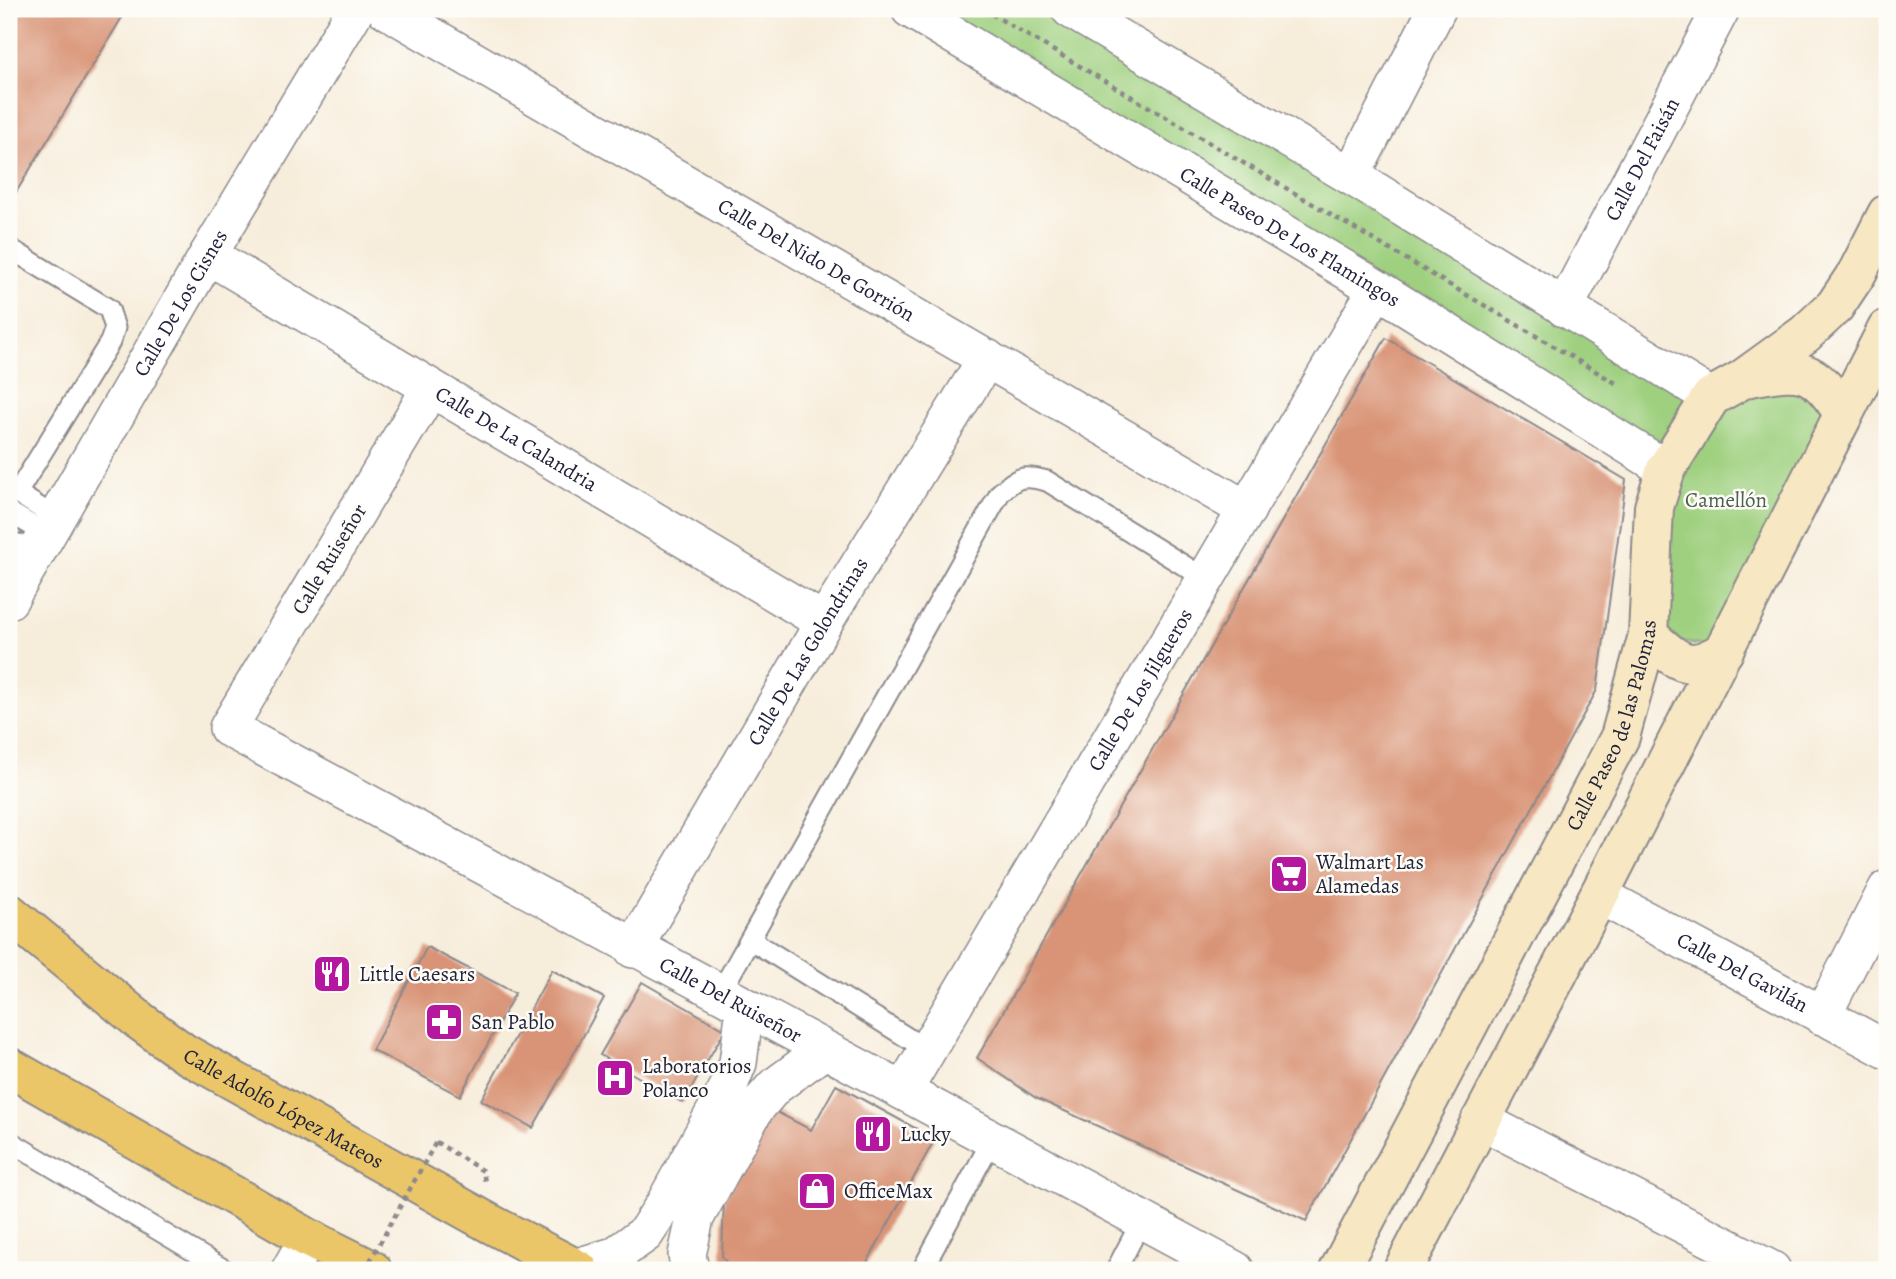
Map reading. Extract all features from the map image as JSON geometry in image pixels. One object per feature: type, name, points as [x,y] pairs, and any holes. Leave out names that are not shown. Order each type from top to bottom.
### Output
[{"type":"main road","name":"Calle Adolfo López Mateos","points":[[9,913],[140,1021],[184,1053],[577,1269]]},
{"type":"main road","points":[[9,1067],[299,1254],[372,1270]]},
{"type":"street","name":"Calle De Los Cisnes","points":[[9,600],[36,538],[356,9]]},
{"type":"street","name":"Calle Del Nido De Gorrión","points":[[386,9],[1247,510]]},
{"type":"street","name":"Calle Paseo De Los Flamingos","points":[[910,9],[1377,289],[1666,469]]},
{"type":"street","points":[[1070,9],[1351,176],[1564,308],[1727,388],[1783,371],[1810,375],[1828,389],[1843,413]]},
{"type":"street","points":[[1351,176],[1437,9]]},
{"type":"street","name":"Calle Del Faisán","points":[[1564,308],[1721,9]]},
{"type":"street","name":"Calle Paseo de las Palomas","points":[[1339,1270],[1620,737],[1648,635],[1654,508],[1666,469],[1727,388],[1805,334],[1835,306],[1857,273],[1887,214]]},
{"type":"street","name":"Calle De La Calandria","points":[[208,255],[824,622]]},
{"type":"street","name":"Calle De Los Jilgueros","points":[[903,1091],[1377,289]]},
{"type":"street","points":[[1403,1270],[1599,895],[1887,330]]},
{"type":"street","name":"Calle De Las Golondrinas","points":[[633,949],[824,622],[987,358]]},
{"type":"street","name":"Calle Ruiseñor","points":[[228,728],[430,389]]},
{"type":"street","points":[[1648,635],[1672,657],[1692,665],[1707,662],[1724,652]]},
{"type":"street","name":"Calle Del Ruiseñor","points":[[228,728],[633,949],[1235,1270]]},
{"type":"street","points":[[1822,1016],[1887,889]]},
{"type":"street","name":"Calle Del Gavilán","points":[[1599,895],[1887,1050]]},
{"type":"street","points":[[577,1269],[614,1256],[645,1234],[664,1205],[738,1063],[732,1000]]},
{"type":"street","points":[[645,1234],[689,1263],[695,1218],[755,1109],[774,1087],[824,1050]]},
{"type":"street","points":[[1480,1121],[1772,1270]]},
{"type":"lane","points":[[9,248],[109,309],[115,328],[110,342],[13,490],[36,538]]},
{"type":"lane","points":[[732,1000],[751,940],[1000,493],[1013,481],[1030,476],[1047,481],[1206,579]]},
{"type":"lane","points":[[9,512],[36,538]]},
{"type":"lane","points":[[751,940],[927,1050]]},
{"type":"lane","points":[[922,1270],[992,1140]]},
{"type":"lane","points":[[9,1141],[225,1270]]},
{"type":"lane","points":[[1116,1270],[1142,1220]]},
{"type":"path","points":[[983,9],[1619,385]]},
{"type":"path","points":[[365,1270],[436,1142],[483,1171]]},
{"type":"green space","name":"Camellón","points":[[910,9],[1068,9],[1711,397],[1783,371],[1843,413],[1724,651],[1648,635],[1666,469]]},
{"type":"building","points":[[9,9],[127,9],[12,199],[9,197]]},
{"type":"building","name":"Walmart Las Alamedas","points":[[1386,338],[1626,480],[1597,690],[1306,1221],[1036,1098],[977,1058]]},
{"type":"building","name":"San Pablo","points":[[427,947],[515,993],[460,1096],[372,1050]]},
{"type":"building","points":[[552,970],[604,998],[533,1128],[481,1100]]},
{"type":"building","points":[[642,982],[725,1030],[683,1103],[600,1055]]},
{"type":"building","name":"OfficeMax","points":[[836,1085],[935,1139],[863,1270],[731,1270],[722,1256],[724,1199],[773,1110],[811,1130]]},
{"type":"place","name":"Walmart Las Alamedas","points":[[1289,874]]},
{"type":"place","name":"Little Caesars","points":[[332,974]]},
{"type":"place","name":"San Pablo","points":[[444,1022]]},
{"type":"place","name":"Laboratorios Polanco","points":[[615,1078]]},
{"type":"place","name":"Lucky","points":[[873,1134]]},
{"type":"place","name":"OfficeMax","points":[[817,1191]]}]
